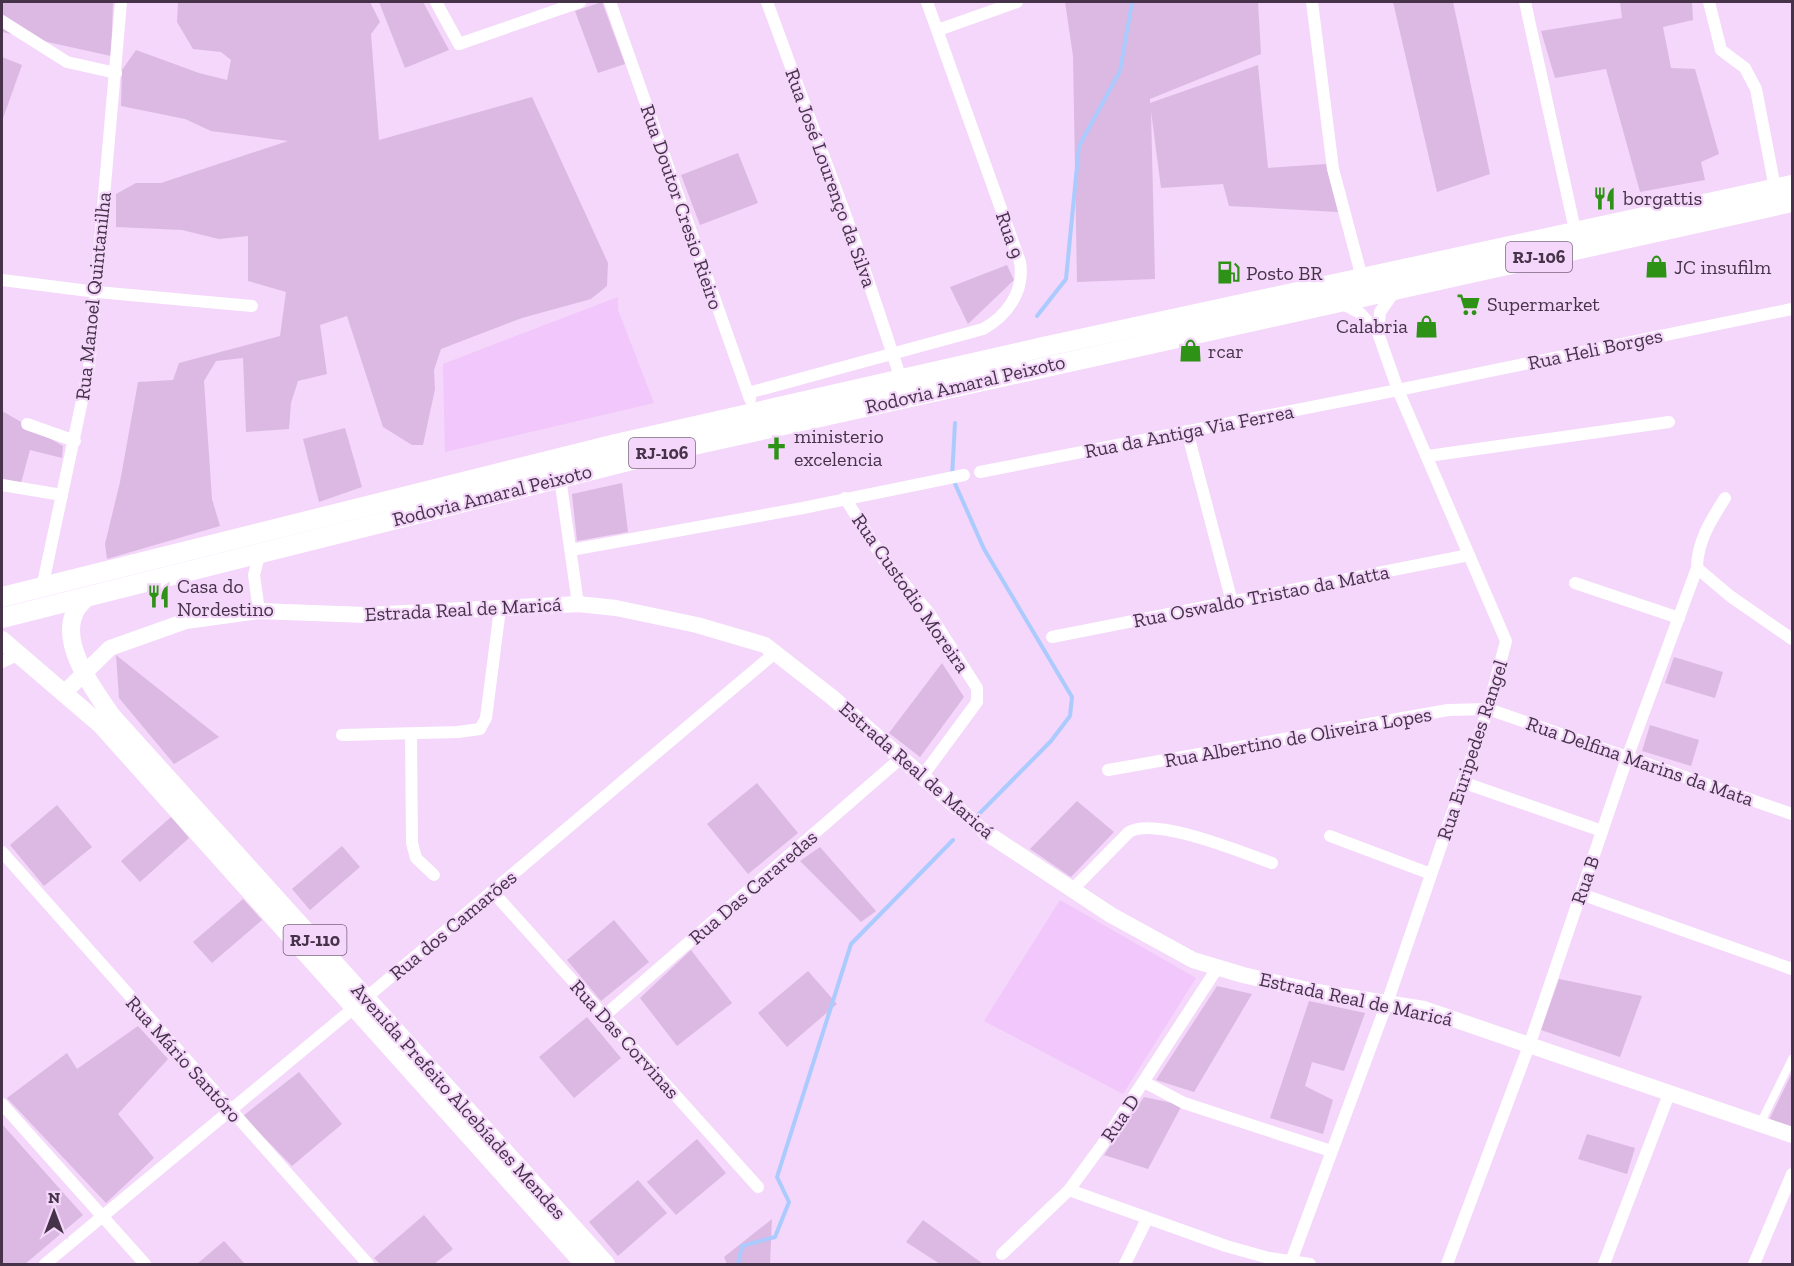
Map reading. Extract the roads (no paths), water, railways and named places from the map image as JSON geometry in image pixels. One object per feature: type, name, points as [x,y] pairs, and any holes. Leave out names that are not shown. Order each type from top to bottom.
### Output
[{"type":"highway","name":"Rodovia Amaral Peixoto","points":[[2,597],[515,468],[753,412],[1784,186]]},
{"type":"highway","name":"Rodovia Amaral Peixoto","points":[[2,618],[680,448],[1792,202]]},
{"type":"main road","name":"Avenida Prefeito Alcebíades Mendes","points":[[86,597],[74,613],[71,631],[83,672],[128,744]]},
{"type":"main road","name":"Estrada Real de Maricá","points":[[65,692],[110,648],[138,636],[186,621],[259,611],[366,615],[579,604],[616,608],[698,625],[750,640],[776,652],[833,698],[921,778],[958,808]]},
{"type":"main road","name":"Avenida Prefeito Alcebíades Mendes","points":[[2,640],[128,744],[360,1003],[584,1264]]},
{"type":"main road","name":"Estrada Real de Maricá","points":[[985,832],[1072,890],[1171,949],[1218,967],[1317,992],[1424,1009],[1530,1043],[1669,1094],[1792,1135]]},
{"type":"main road","name":"Avenida Prefeito Alcebíades Mendes","points":[[360,1003],[606,1264]]},
{"type":"street","name":"Rua Manoel Quintanilha","points":[[42,588],[89,368],[122,2]]},
{"type":"street","points":[[436,2],[459,44],[580,2]]},
{"type":"street","name":"Rua Doutor Cresio Rieiro","points":[[610,2],[753,412]]},
{"type":"street","name":"Rua José Lourenço da Silva","points":[[767,2],[901,379]]},
{"type":"street","name":"Rua 9","points":[[748,393],[894,356],[983,329],[1007,309],[1021,281],[1022,272],[1016,250],[927,2]]},
{"type":"street","points":[[938,30],[1017,2]]},
{"type":"street","points":[[1312,2],[1334,169],[1362,278]]},
{"type":"street","points":[[1525,2],[1575,230]]},
{"type":"street","points":[[1709,2],[1721,50],[1745,68],[1756,88],[1784,186]]},
{"type":"street","points":[[2,21],[67,62],[116,73]]},
{"type":"street","points":[[2,280],[97,292],[252,306]]},
{"type":"street","points":[[1378,333],[1378,320],[1383,306],[1400,288]]},
{"type":"street","name":"Rua Euripedes Rangel","points":[[1291,1262],[1431,874],[1488,709],[1506,641],[1398,390],[1378,333],[1360,313],[1338,302]]},
{"type":"street","name":"Rua Heli Borges","points":[[1398,390],[1792,309]]},
{"type":"street","name":"Rua da Antiga Via Ferrea","points":[[980,472],[1398,390]]},
{"type":"street","points":[[1428,456],[1669,422]]},
{"type":"street","points":[[27,424],[75,441]]},
{"type":"street","points":[[1187,431],[1232,602]]},
{"type":"street","points":[[571,550],[964,475]]},
{"type":"street","points":[[560,478],[579,604]]},
{"type":"street","points":[[2,485],[62,495]]},
{"type":"street","name":"Rua Custodio Moreira","points":[[844,498],[884,560],[929,613],[977,688],[977,702],[921,778]]},
{"type":"street","name":"Rua B","points":[[1447,1264],[1530,1043],[1627,758],[1697,568],[1697,555],[1709,523],[1725,498]]},
{"type":"street","points":[[251,554],[250,565],[254,575],[259,611]]},
{"type":"street","name":"Rua Oswaldo Tristao da Matta","points":[[1052,637],[1469,555]]},
{"type":"street","points":[[1697,568],[1730,596],[1792,639]]},
{"type":"street","points":[[1575,583],[1679,618]]},
{"type":"street","points":[[342,735],[469,732],[483,725],[500,609]]},
{"type":"street","name":"Rua dos Camarões","points":[[45,1264],[360,1003],[776,652]]},
{"type":"street","points":[[2,662],[20,654]]},
{"type":"street","name":"Rua Delfina Marins da Mata","points":[[1488,709],[1792,814]]},
{"type":"street","name":"Rua Albertino de Oliveira Lopes","points":[[1108,770],[1448,710],[1488,709]]},
{"type":"street","points":[[411,734],[412,843],[416,858],[434,875]]},
{"type":"street","name":"Rua Das Cararedas","points":[[604,1016],[901,758]]},
{"type":"street","points":[[1462,782],[1602,831]]},
{"type":"street","name":"Estrada Real de Maricá","points":[[958,808],[985,832]]},
{"type":"street","points":[[1072,890],[1129,832],[1140,827],[1199,837],[1272,862]]},
{"type":"street","points":[[1330,836],[1431,874]]},
{"type":"street","name":"Rua Mário Santóro","points":[[2,852],[368,1264]]},
{"type":"street","name":"Rua Das Corvinas","points":[[492,891],[758,1187]]},
{"type":"street","points":[[1581,894],[1792,969]]},
{"type":"street","name":"Rua D","points":[[1002,1254],[1069,1190],[1144,1082],[1218,967]]},
{"type":"street","points":[[1760,1124],[1792,1059]]},
{"type":"street","points":[[1144,1082],[1184,1103],[1331,1151]]},
{"type":"street","points":[[1604,1264],[1669,1094]]},
{"type":"street","points":[[2,1104],[145,1264]]},
{"type":"street","points":[[1754,1264],[1792,1174]]},
{"type":"street","points":[[1069,1190],[1226,1246],[1269,1258],[1310,1264]]},
{"type":"street","points":[[1125,1264],[1147,1219]]},
{"type":"waterway","points":[[1037,316],[1066,279],[1079,146],[1120,71],[1132,2]]},
{"type":"waterway","points":[[955,423],[952,477],[984,549],[1072,697],[1070,716],[1051,741],[976,817]]},
{"type":"waterway","points":[[738,1264],[742,1246],[775,1237],[789,1202],[777,1177],[851,944],[953,840]]},
{"type":"place","name":"borgattis","points":[[1605,198]]},
{"type":"place","name":"JC insufilm","points":[[1656,267]]},
{"type":"place","name":"Posto BR","points":[[1228,273]]},
{"type":"place","name":"Supermarket","points":[[1469,304]]},
{"type":"place","name":"Calabria","points":[[1426,326]]},
{"type":"place","name":"rcar","points":[[1190,351]]},
{"type":"place","name":"ministerio excelencia","points":[[776,448]]},
{"type":"place","name":"Casa do Nordestino","points":[[159,597]]}]
